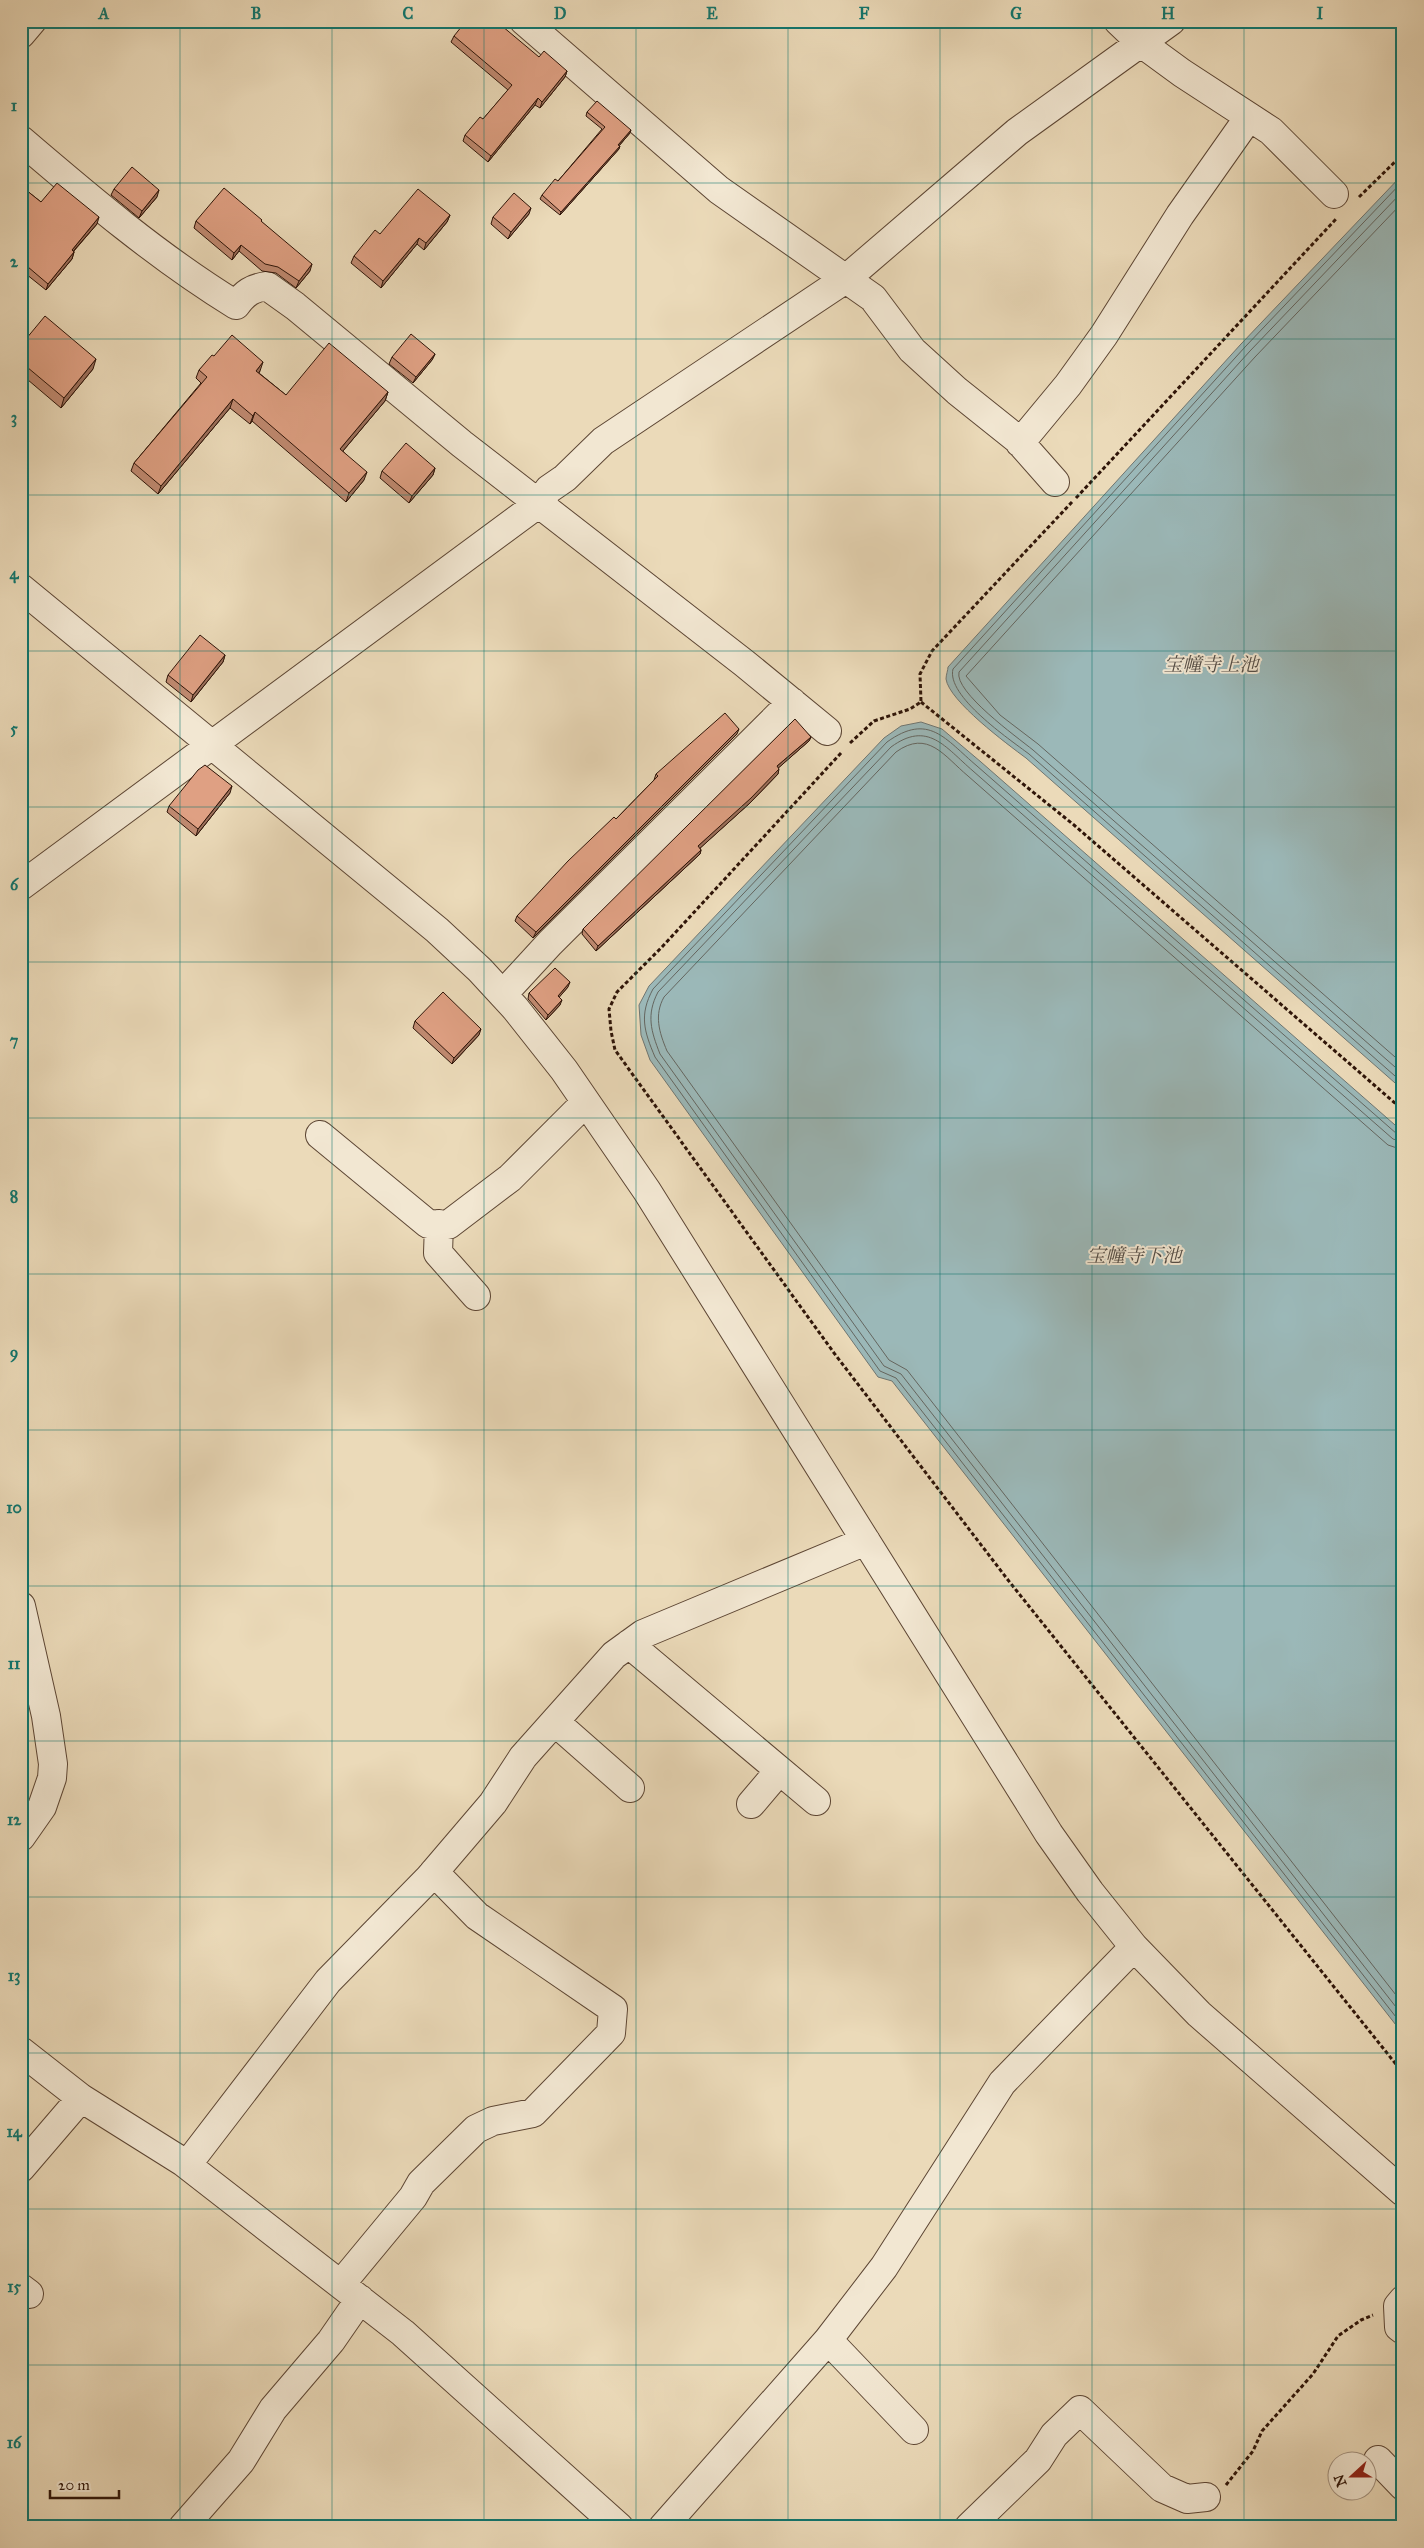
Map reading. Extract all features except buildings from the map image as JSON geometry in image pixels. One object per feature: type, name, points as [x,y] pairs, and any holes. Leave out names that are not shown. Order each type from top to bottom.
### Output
[{"type":"street","points":[[21,34],[32,21]]},
{"type":"street","points":[[524,21],[719,190],[873,298],[912,350],[957,391],[1020,443],[1055,482]]},
{"type":"street","points":[[1118,21],[1141,43],[1271,131],[1343,203]]},
{"type":"street","points":[[21,886],[538,504],[550,489],[565,478],[603,440],[847,278],[1017,132],[1171,21]]},
{"type":"street","points":[[1020,443],[1068,385],[1104,335],[1180,216],[1249,117]]},
{"type":"street","points":[[21,140],[114,220],[182,270],[236,305],[244,294],[256,288],[267,286],[295,306],[382,379],[538,504],[827,731]]},
{"type":"street","points":[[21,588],[437,930],[503,994],[564,1070],[647,1191],[1049,1834],[1090,1892],[1134,1947],[1199,2014],[1403,2192]]},
{"type":"street","points":[[503,994],[550,943],[792,702]]},
{"type":"street","points":[[320,1135],[428,1224],[448,1225],[510,1178],[586,1102]]},
{"type":"street","points":[[439,1224],[438,1253],[476,1296]]},
{"type":"street","points":[[187,2165],[328,1981],[434,1872],[493,1803],[523,1757],[614,1655],[644,1634],[866,1541]]},
{"type":"street","points":[[21,1606],[46,1716],[53,1764],[52,1778],[42,1807],[21,1837]]},
{"type":"street","points":[[629,1644],[816,1801]]},
{"type":"street","points":[[555,1722],[630,1788]]},
{"type":"street","points":[[751,1804],[780,1770]]},
{"type":"street","points":[[184,2527],[241,2462],[273,2409],[331,2341],[350,2291],[421,2183],[476,2129],[493,2121],[533,2113],[611,2033],[613,2010],[477,1916],[434,1872]]},
{"type":"street","points":[[663,2527],[828,2340],[884,2267],[1002,2083],[1134,1947]]},
{"type":"street","points":[[21,2051],[81,2098],[187,2165],[403,2333],[619,2527]]},
{"type":"street","points":[[21,2168],[81,2098]]},
{"type":"street","points":[[828,2340],[914,2430]]},
{"type":"street","points":[[968,2527],[1018,2477],[1038,2460],[1054,2436],[1080,2410],[1162,2488],[1187,2499],[1206,2496]]},
{"type":"path","points":[[1403,154],[1343,203],[932,651],[920,674],[921,702],[1074,825],[1403,1110]]},
{"type":"path","points":[[921,702],[910,709],[874,721],[864,729],[662,947],[617,992],[609,1009],[615,1050],[834,1354],[1002,1572],[1403,2073]]},
{"type":"path","points":[[1206,2496],[1223,2488],[1241,2467],[1254,2450],[1262,2431],[1313,2374],[1338,2336],[1361,2320],[1401,2312]]},
{"type":"water","name":"宝幢寺上池","points":[[1403,174],[1403,1090],[1026,758],[980,721],[957,699],[946,679],[948,667],[1241,344]]},
{"type":"water","name":"宝幢寺下池","points":[[921,722],[942,729],[981,762],[1403,1132],[1403,2034],[892,1381],[878,1377],[650,1060],[641,1035],[639,1005],[649,986],[884,738],[901,726]]}]
